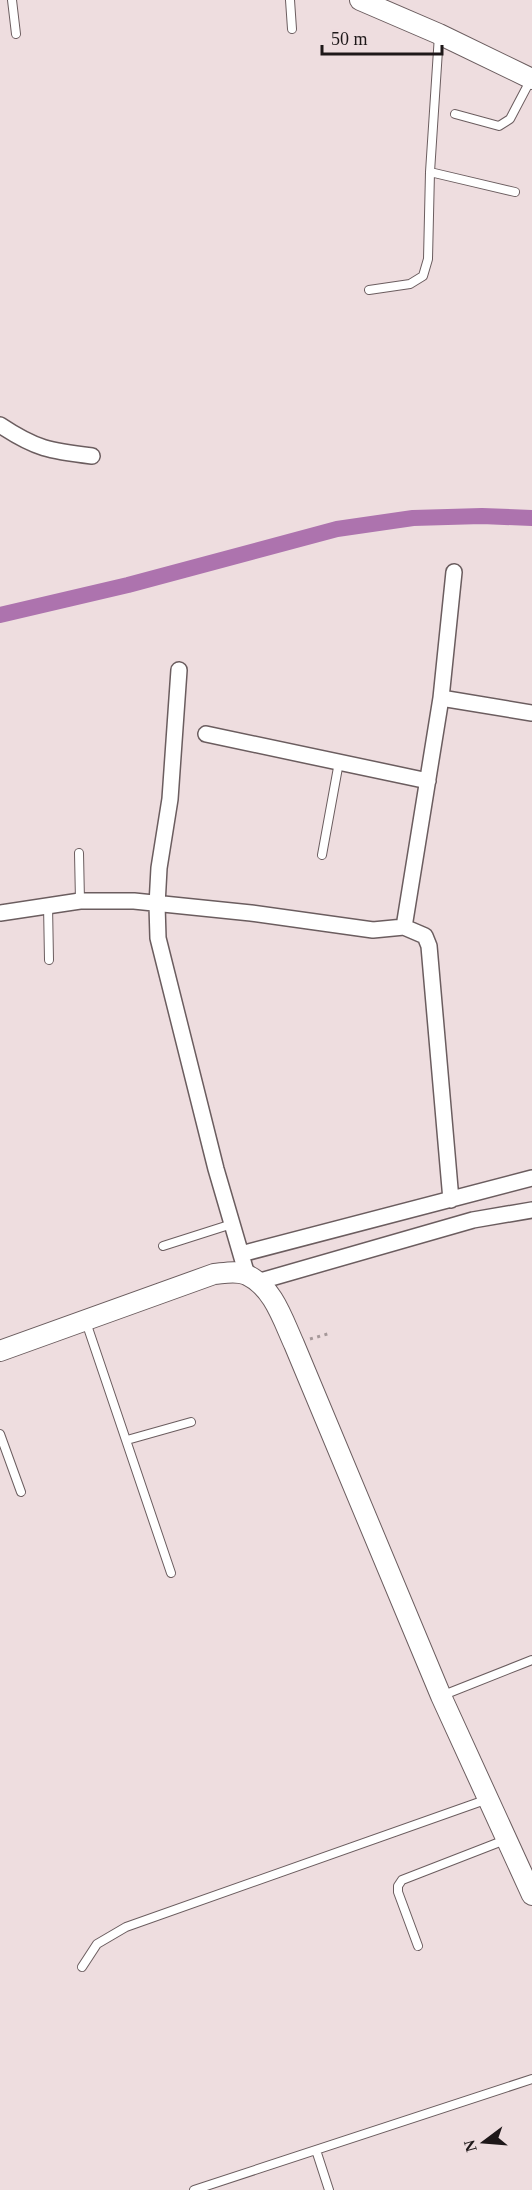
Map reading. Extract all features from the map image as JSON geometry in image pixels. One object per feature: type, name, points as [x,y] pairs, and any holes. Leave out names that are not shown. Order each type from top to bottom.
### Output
[{"type":"street","points":[[360,0],[439,34],[532,79]]},
{"type":"street","points":[[0,425],[23,441],[50,451],[92,456]]},
{"type":"street","points":[[404,927],[441,698],[454,572]]},
{"type":"street","points":[[179,670],[170,799],[159,868],[158,938],[232,1224],[252,1279]]},
{"type":"street","points":[[441,698],[532,713]]},
{"type":"street","points":[[206,734],[428,781]]},
{"type":"street","points":[[0,913],[80,901],[134,901],[251,913],[373,930],[404,927],[425,936],[429,946],[451,1200]]},
{"type":"street","points":[[241,1254],[532,1178]]},
{"type":"street","points":[[252,1279],[473,1220],[508,1212],[532,1210]]},
{"type":"street","points":[[0,1351],[214,1274],[232,1272],[252,1279],[268,1293],[276,1304],[294,1344],[441,1696],[532,1895]]},
{"type":"lane","points":[[12,0],[16,34]]},
{"type":"lane","points":[[290,0],[292,29]]},
{"type":"lane","points":[[369,290],[410,284],[423,276],[428,259],[430,172],[439,34]]},
{"type":"lane","points":[[455,114],[499,126],[505,124],[532,79]]},
{"type":"lane","points":[[430,172],[515,192]]},
{"type":"lane","points":[[322,855],[339,762]]},
{"type":"lane","points":[[80,853],[80,901]]},
{"type":"lane","points":[[48,905],[49,960]]},
{"type":"lane","points":[[163,1246],[232,1224]]},
{"type":"lane","points":[[86,1320],[171,1574]]},
{"type":"lane","points":[[127,1440],[191,1422]]},
{"type":"lane","points":[[0,1434],[21,1492]]},
{"type":"lane","points":[[441,1696],[532,1660]]},
{"type":"lane","points":[[82,1966],[97,1944],[126,1927],[488,1799]]},
{"type":"lane","points":[[418,1946],[398,1892],[398,1886],[402,1880],[507,1840]]},
{"type":"lane","points":[[194,2190],[532,2079]]},
{"type":"lane","points":[[316,2150],[329,2190]]},
{"type":"waterway","points":[[0,615],[128,585],[337,529],[413,518],[482,516],[532,518]]}]
